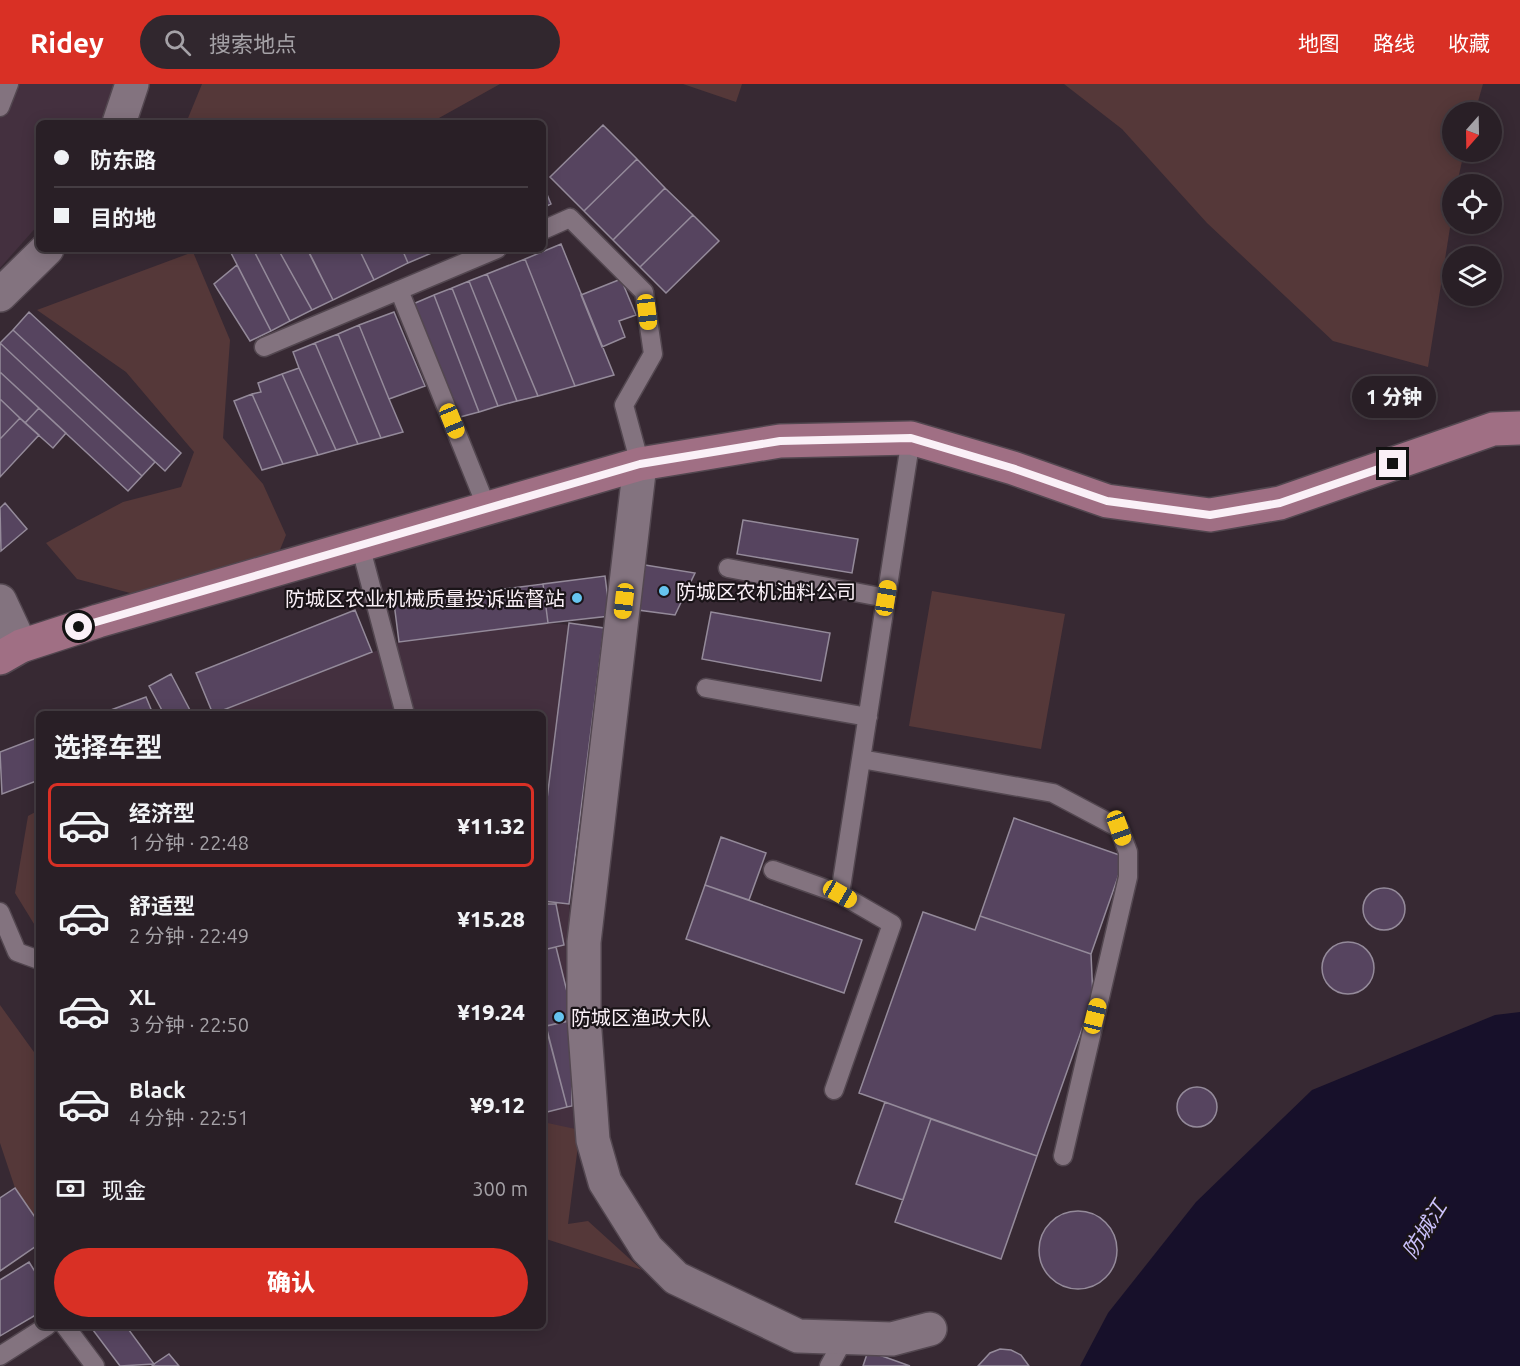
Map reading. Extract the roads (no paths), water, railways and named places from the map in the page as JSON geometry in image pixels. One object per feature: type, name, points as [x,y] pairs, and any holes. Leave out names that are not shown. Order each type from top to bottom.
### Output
[{"type":"main road","points":[[11,652],[98,621],[640,464],[780,441],[911,438],[1012,468],[1107,501],[1210,515],[1280,503],[1493,429],[1520,428]]},
{"type":"street","points":[[120,120],[132,84]]},
{"type":"street","points":[[0,295],[44,252]]},
{"type":"street","points":[[640,464],[584,942],[584,1018],[593,1140],[605,1182],[646,1249],[676,1278],[798,1336],[837,1353],[930,1329]]},
{"type":"street","points":[[0,602],[11,652]]},
{"type":"lane","points":[[0,107],[9,84]]},
{"type":"lane","points":[[546,229],[570,218],[644,291],[652,354],[624,405],[640,464]]},
{"type":"lane","points":[[264,347],[490,252]]},
{"type":"lane","points":[[399,290],[487,508]]},
{"type":"lane","points":[[840,894],[911,438]]},
{"type":"lane","points":[[360,545],[404,711]]},
{"type":"lane","points":[[728,568],[886,598]]},
{"type":"lane","points":[[706,688],[868,717]]},
{"type":"lane","points":[[861,759],[1053,794],[1119,828],[1128,852],[1128,877],[1063,1156]]},
{"type":"lane","points":[[773,870],[840,894],[892,924],[834,1090]]},
{"type":"lane","points":[[0,912],[17,952],[36,959]]},
{"type":"lane","points":[[0,1356],[42,1329]]},
{"type":"lane","points":[[67,1329],[95,1366]]},
{"type":"water","name":"防城江","points":[[1520,1012],[1520,1366],[1080,1366],[1108,1313],[1196,1202],[1312,1090],[1495,1015]]},
{"type":"place","name":"防城区农机油料公司","points":[[664,591]]},
{"type":"place","name":"防城区农业机械质量投诉监督站","points":[[577,598]]},
{"type":"place","name":"防城区渔政大队","points":[[559,1017]]}]
